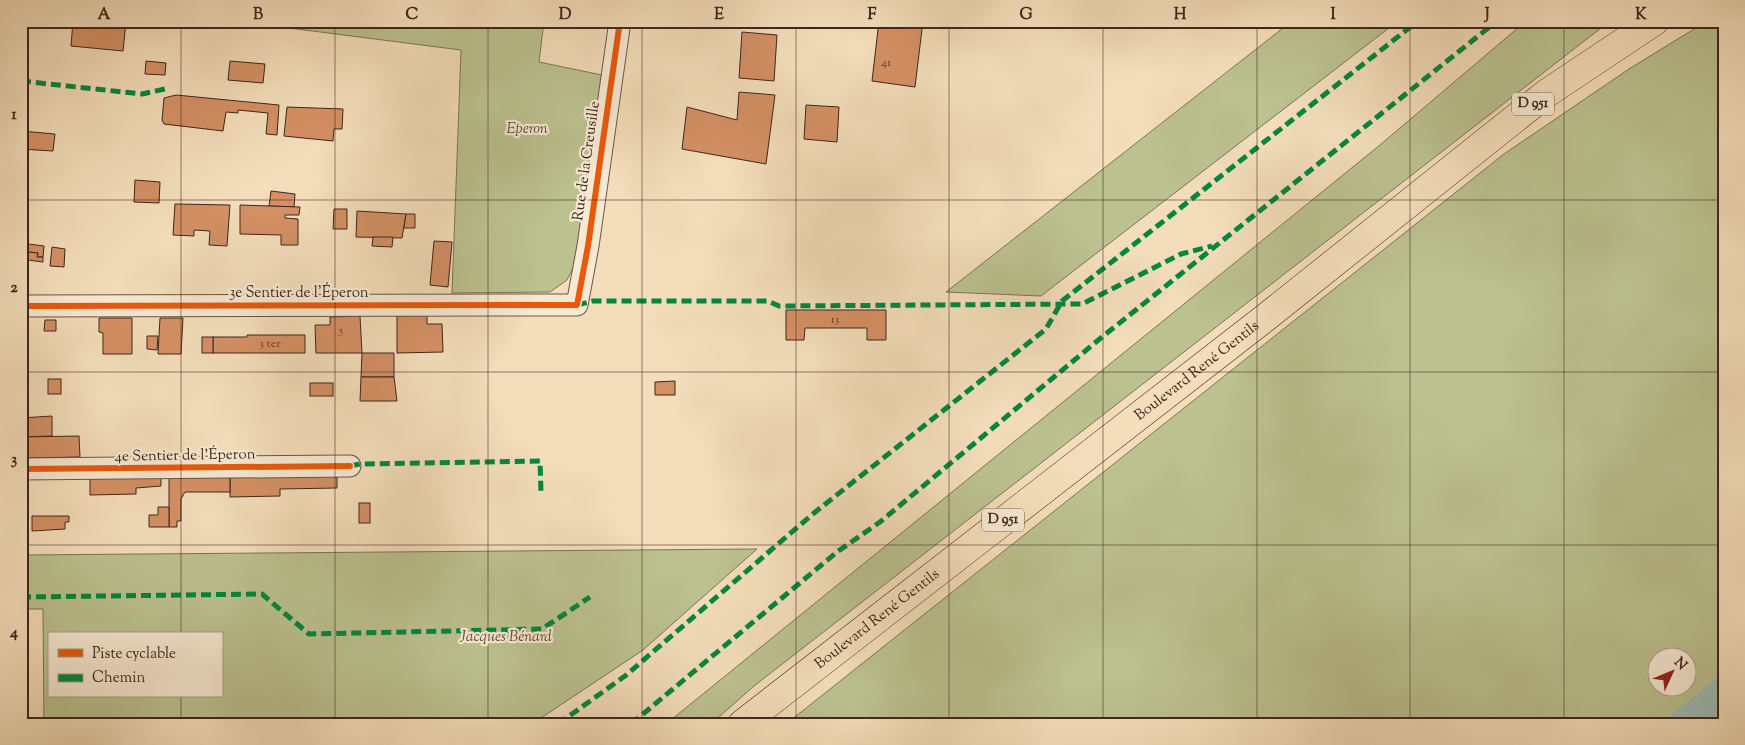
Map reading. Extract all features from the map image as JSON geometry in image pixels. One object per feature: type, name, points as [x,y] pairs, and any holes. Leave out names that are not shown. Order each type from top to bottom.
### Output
[{"type":"main road","name":"Boulevard René Gentils","points":[[742,724],[1265,318],[1547,94],[1655,21]]},
{"type":"street","name":"Rue de la Creusille","points":[[577,305],[588,246],[620,21]]},
{"type":"street","name":"3e Sentier de l'Éperon","points":[[21,306],[577,305]]},
{"type":"street","name":"4e Sentier de l'Éperon","points":[[21,469],[350,466]]},
{"type":"green space","name":"Eperon","points":[[234,21],[544,21],[539,62],[602,75],[577,260],[567,280],[550,292],[452,293],[461,50]]},
{"type":"green space","points":[[1292,21],[1398,21],[1041,296],[946,292]]},
{"type":"green space","points":[[1526,21],[1610,21],[754,686],[711,724],[666,724],[1380,145]]},
{"type":"green space","points":[[1707,21],[1724,21],[1724,724],[786,724],[1504,154],[1629,69]]},
{"type":"green space","name":"Jacques Bénard","points":[[757,549],[643,650],[532,724],[44,724],[43,609],[21,609],[21,555]]},
{"type":"building","points":[[73,21],[126,21],[123,51],[71,46]]},
{"type":"building","points":[[879,21],[923,21],[915,87],[872,81]]},
{"type":"building","points":[[742,32],[777,35],[774,81],[739,78]]},
{"type":"building","points":[[146,61],[166,63],[165,75],[145,74]]},
{"type":"building","points":[[230,61],[265,64],[263,83],[228,80]]},
{"type":"building","points":[[739,92],[775,95],[766,164],[682,149],[687,107],[737,120]]},
{"type":"building","points":[[176,95],[279,105],[277,135],[266,134],[268,113],[238,110],[238,113],[226,112],[223,131],[164,124],[162,120],[164,98]]},
{"type":"building","points":[[806,105],[839,107],[837,142],[804,139]]},
{"type":"building","points":[[287,107],[343,109],[342,129],[334,129],[333,141],[284,136]]},
{"type":"building","points":[[21,131],[55,134],[53,151],[21,149]]},
{"type":"building","points":[[135,180],[160,182],[159,203],[134,202]]},
{"type":"building","points":[[271,191],[295,194],[294,207],[269,206]]},
{"type":"building","points":[[175,204],[230,205],[227,246],[209,245],[210,231],[194,230],[194,236],[173,235]]},
{"type":"building","points":[[240,205],[300,207],[299,215],[285,215],[285,218],[298,219],[298,245],[281,245],[281,235],[240,234]]},
{"type":"building","points":[[334,209],[347,209],[347,229],[333,229]]},
{"type":"building","points":[[357,211],[406,214],[402,238],[356,237]]},
{"type":"building","points":[[406,214],[415,214],[415,228],[404,228]]},
{"type":"building","points":[[373,237],[393,237],[392,247],[372,246]]},
{"type":"building","points":[[434,241],[452,242],[448,287],[430,285]]},
{"type":"building","points":[[21,243],[44,246],[43,257],[37,257],[38,253],[28,252],[26,283],[21,283]]},
{"type":"building","points":[[52,247],[65,249],[64,267],[50,266]]},
{"type":"building","points":[[28,252],[38,253],[37,257],[43,257],[43,262],[28,260]]},
{"type":"building","points":[[786,310],[886,310],[886,340],[867,340],[867,328],[805,328],[804,340],[786,340]]},
{"type":"building","points":[[427,315],[427,324],[442,324],[443,352],[397,353],[397,316]]},
{"type":"building","points":[[360,316],[362,353],[316,353],[315,325],[330,325],[330,317]]},
{"type":"building","points":[[99,318],[132,318],[132,354],[103,354],[103,333],[99,332]]},
{"type":"building","points":[[160,318],[183,318],[181,354],[158,354]]},
{"type":"building","points":[[45,320],[56,320],[56,331],[44,331]]},
{"type":"building","points":[[247,335],[305,335],[305,353],[213,353],[213,337],[247,337]]},
{"type":"building","points":[[147,336],[158,336],[157,350],[147,349]]},
{"type":"building","points":[[202,337],[213,337],[213,353],[202,353]]},
{"type":"building","points":[[362,353],[394,353],[394,377],[361,377]]},
{"type":"building","points":[[361,377],[394,377],[397,401],[360,401]]},
{"type":"building","points":[[48,379],[61,379],[61,394],[48,394]]},
{"type":"building","points":[[675,381],[675,395],[655,395],[655,382]]},
{"type":"building","points":[[310,383],[333,383],[333,396],[310,396]]},
{"type":"building","points":[[52,416],[52,436],[21,437],[21,418]]},
{"type":"building","points":[[79,436],[80,457],[21,458],[21,437]]},
{"type":"building","points":[[337,473],[337,488],[280,489],[280,496],[230,497],[230,475]]},
{"type":"building","points":[[161,475],[161,486],[136,488],[136,494],[90,495],[90,476]]},
{"type":"building","points":[[169,475],[230,475],[230,492],[185,492],[181,499],[181,521],[177,521],[177,527],[169,527]]},
{"type":"building","points":[[359,503],[370,503],[370,523],[359,523]]},
{"type":"building","points":[[158,507],[169,507],[169,527],[149,527],[149,515],[158,515]]},
{"type":"building","points":[[32,516],[69,516],[69,522],[65,522],[65,529],[32,531]]},
{"type":"waterway","points":[[1682,724],[1724,690]]},
{"type":"marked path","points":[[558,724],[625,676],[814,513],[1046,329],[1062,301],[1418,21]]},
{"type":"marked path","points":[[631,724],[837,552],[880,522],[1102,337],[1497,21]]},
{"type":"marked path","points":[[21,81],[142,94],[169,88]]},
{"type":"marked path","points":[[577,305],[593,301],[768,301],[779,306],[1082,304],[1181,254],[1212,246]]},
{"type":"marked path","points":[[350,466],[360,464],[540,461],[541,492]]},
{"type":"marked path","points":[[21,597],[262,594],[309,634],[542,629],[590,597]]},
{"type":"cycle path","points":[[21,306],[577,305],[588,246],[620,21]]},
{"type":"cycle path","points":[[21,469],[350,466]]}]
